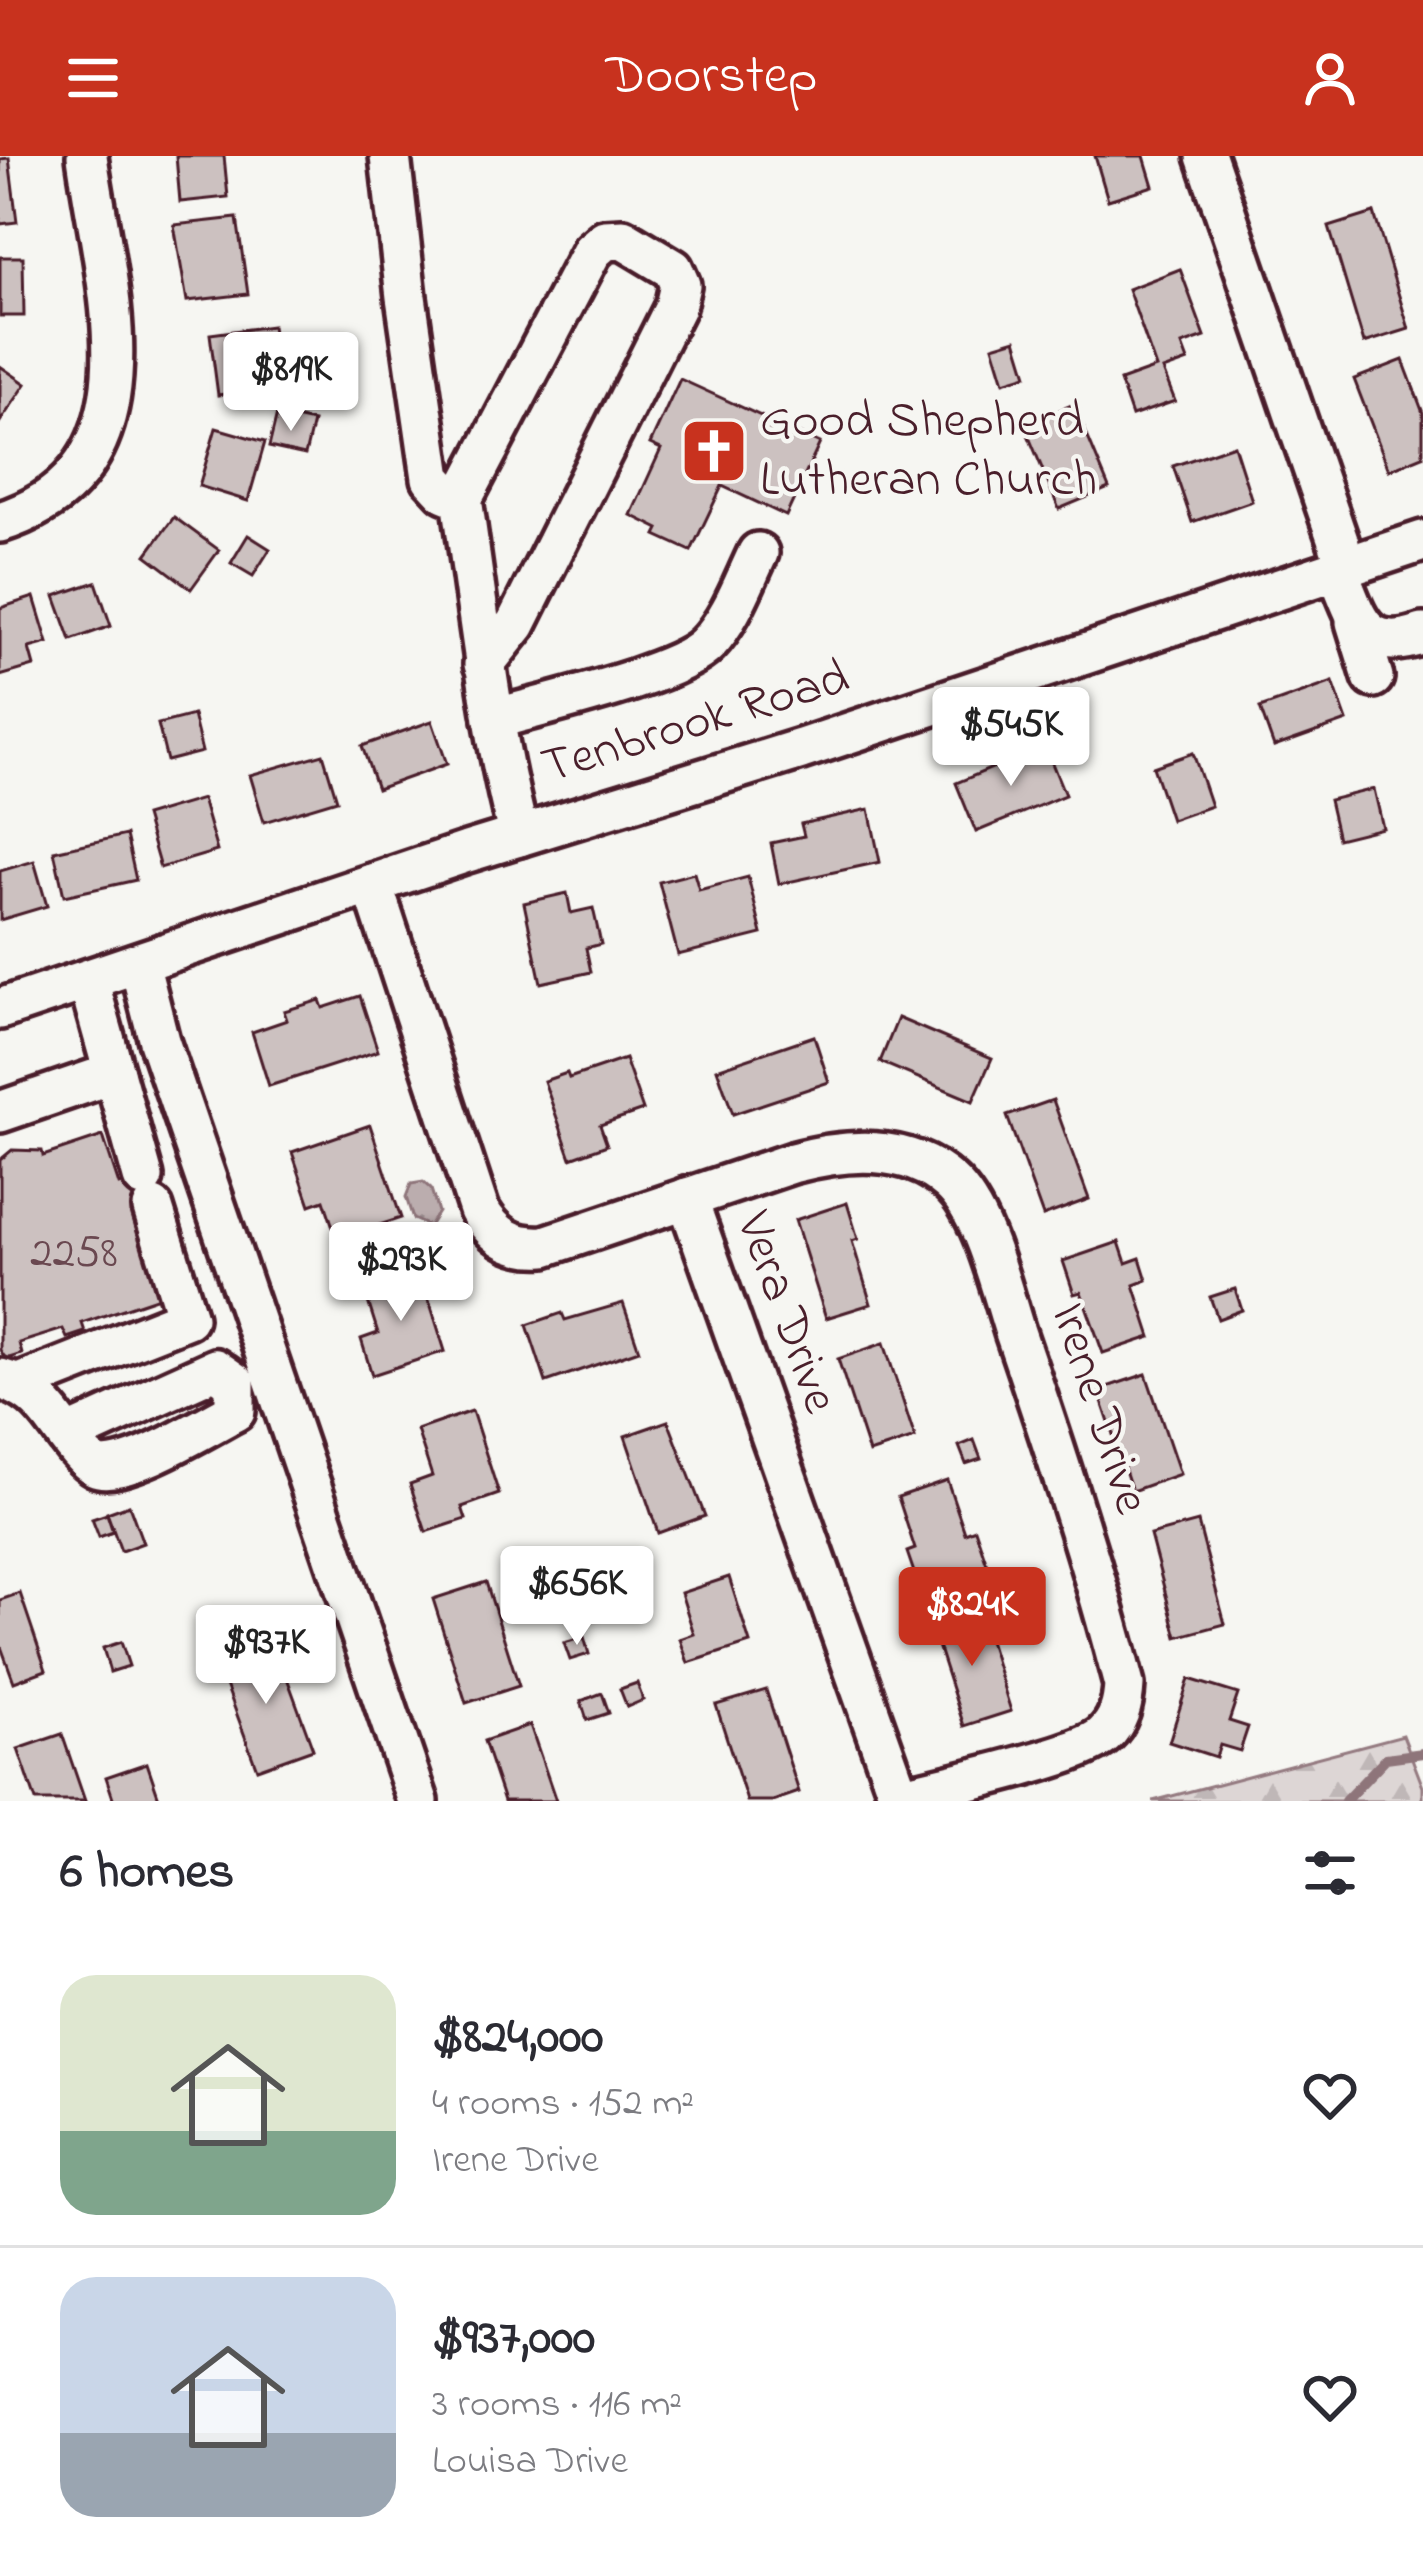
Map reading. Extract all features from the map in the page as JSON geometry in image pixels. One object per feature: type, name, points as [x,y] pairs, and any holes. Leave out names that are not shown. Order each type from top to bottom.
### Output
[{"type":"street","points":[[0,522],[35,508],[73,478],[89,458],[109,411],[114,356],[86,156]]},
{"type":"street","points":[[390,156],[432,478],[461,499]]},
{"type":"street","points":[[1205,156],[1342,568],[1373,677]]},
{"type":"street","points":[[484,664],[516,624],[675,307],[680,285],[673,269],[623,239],[605,241],[592,251],[461,499],[484,664],[519,836]]},
{"type":"street","name":"Tenbrook Road","points":[[0,1009],[1423,541]]},
{"type":"street","points":[[494,718],[677,665],[704,647],[724,622],[758,554]]},
{"type":"street","points":[[1356,622],[1378,638],[1400,641],[1423,634]]},
{"type":"street","name":"Vera Drive","points":[[372,884],[478,1210],[490,1229],[508,1242],[544,1246],[687,1198],[900,1799]]},
{"type":"street","points":[[139,963],[253,1376],[418,1801]]},
{"type":"street","points":[[10,1382],[187,1318],[88,980]]},
{"type":"street","points":[[0,1112],[114,1073]]},
{"type":"street","name":"Irene Drive","points":[[687,1198],[816,1157],[871,1152],[896,1155],[952,1183],[974,1215],[991,1258],[1090,1556],[1124,1685],[1123,1702],[1117,1719],[1092,1744],[900,1799]]},
{"type":"street","points":[[10,1382],[44,1405],[67,1436],[215,1369],[253,1376]]},
{"type":"green space","points":[[1403,1735],[1423,1787],[1423,1801],[1153,1801]]},
{"type":"water","points":[[423,1182],[431,1189],[438,1212],[429,1226],[413,1219],[406,1197],[411,1184]]},
{"type":"building","points":[[176,156],[224,156],[228,197],[180,202]]},
{"type":"building","points":[[1095,156],[1144,156],[1153,186],[1108,200]]},
{"type":"building","points":[[9,158],[17,222],[0,224],[0,159]]},
{"type":"building","points":[[1374,213],[1409,329],[1364,343],[1329,227]]},
{"type":"building","points":[[237,218],[248,294],[187,301],[174,225]]},
{"type":"building","points":[[0,257],[23,257],[24,316],[0,316]]},
{"type":"building","points":[[1180,269],[1205,337],[1182,345],[1188,361],[1163,370],[1175,401],[1132,416],[1120,381],[1156,368],[1128,289]]},
{"type":"building","points":[[272,326],[278,364],[261,367],[264,388],[218,395],[210,334]]},
{"type":"building","points":[[1016,339],[1027,375],[1004,382],[993,346]]},
{"type":"building","points":[[1403,360],[1423,413],[1423,456],[1389,470],[1354,379]]},
{"type":"building","points":[[0,366],[26,384],[0,422]]},
{"type":"building","points":[[680,379],[820,443],[786,516],[722,486],[691,551],[656,535],[659,529],[631,515],[661,449],[650,444]]},
{"type":"building","points":[[1074,404],[1109,488],[1059,509],[1024,425]]},
{"type":"building","points":[[277,414],[313,422],[305,455],[269,447]]},
{"type":"building","points":[[216,428],[265,442],[248,501],[199,486]]},
{"type":"building","points":[[1234,445],[1252,501],[1192,522],[1173,466]]},
{"type":"building","points":[[174,517],[219,550],[191,589],[146,555]]},
{"type":"building","points":[[248,535],[270,549],[253,576],[231,563]]},
{"type":"building","points":[[96,582],[111,626],[71,640],[55,596]]},
{"type":"building","points":[[34,597],[48,643],[29,648],[34,666],[0,676],[0,608]]},
{"type":"building","points":[[1333,682],[1347,721],[1274,747],[1260,708]]},
{"type":"building","points":[[193,715],[202,752],[167,761],[158,724]]},
{"type":"building","points":[[432,721],[447,764],[377,789],[362,746]]},
{"type":"building","points":[[1045,746],[1065,795],[976,832],[956,783]]},
{"type":"building","points":[[1193,753],[1211,806],[1171,820],[1153,767]]},
{"type":"building","points":[[323,754],[337,800],[264,822],[250,775]]},
{"type":"building","points":[[1374,789],[1383,828],[1338,839],[1329,800]]},
{"type":"building","points":[[202,799],[217,851],[160,868],[145,816]]},
{"type":"building","points":[[869,809],[880,862],[779,884],[771,843],[804,836],[801,824]]},
{"type":"building","points":[[126,835],[136,880],[64,896],[54,851]]},
{"type":"building","points":[[34,861],[47,906],[0,920],[0,871]]},
{"type":"building","points":[[694,873],[699,890],[748,877],[762,934],[678,955],[659,882]]},
{"type":"building","points":[[567,893],[571,913],[593,908],[601,944],[586,948],[591,972],[541,983],[524,903]]},
{"type":"building","points":[[360,996],[378,1051],[269,1086],[252,1032],[287,1020],[284,1011],[320,1000],[323,1008]]},
{"type":"building","points":[[898,1018],[992,1058],[973,1101],[880,1062]]},
{"type":"building","points":[[814,1036],[829,1082],[733,1114],[717,1069]]},
{"type":"building","points":[[625,1059],[643,1110],[600,1125],[607,1145],[571,1158],[544,1081],[567,1073],[569,1078]]},
{"type":"building","points":[[1053,1100],[1089,1199],[1043,1216],[1007,1116]]},
{"type":"building","points":[[370,1125],[401,1218],[337,1239],[324,1200],[310,1205],[292,1152]]},
{"type":"building","points":[[103,1136],[119,1185],[158,1173],[169,1203],[162,1296],[82,1323],[85,1332],[67,1338],[63,1329],[19,1343],[22,1354],[6,1359],[0,1350],[0,1160],[12,1150],[42,1151],[43,1156]]},
{"type":"building","points":[[847,1203],[858,1239],[852,1241],[871,1304],[826,1318],[795,1220]]},
{"type":"building","points":[[1119,1242],[1126,1263],[1140,1258],[1147,1280],[1134,1285],[1151,1337],[1103,1353],[1081,1292],[1074,1294],[1063,1261]]},
{"type":"building","points":[[420,1271],[445,1351],[372,1375],[361,1339],[378,1333],[364,1289]]},
{"type":"building","points":[[1235,1289],[1242,1310],[1218,1319],[1210,1297]]},
{"type":"building","points":[[623,1303],[639,1350],[546,1382],[527,1325],[562,1313],[565,1320]]},
{"type":"building","points":[[884,1343],[915,1438],[869,1453],[838,1359]]},
{"type":"building","points":[[1146,1374],[1180,1474],[1132,1491],[1098,1390]]},
{"type":"building","points":[[472,1411],[499,1494],[462,1507],[466,1519],[426,1532],[410,1484],[432,1476],[417,1430]]},
{"type":"building","points":[[668,1421],[705,1516],[658,1533],[625,1436]]},
{"type":"building","points":[[974,1440],[981,1459],[966,1464],[959,1446]]},
{"type":"building","points":[[947,1480],[965,1533],[975,1529],[989,1570],[921,1593],[907,1552],[915,1549],[898,1497]]},
{"type":"building","points":[[129,1505],[143,1543],[121,1551],[107,1513]]},
{"type":"building","points":[[107,1514],[113,1532],[99,1537],[92,1519]]},
{"type":"building","points":[[1198,1522],[1225,1624],[1177,1637],[1150,1535]]},
{"type":"building","points":[[729,1577],[750,1643],[688,1663],[680,1639],[694,1634],[681,1593]]},
{"type":"building","points":[[486,1582],[519,1686],[466,1703],[433,1599]]},
{"type":"building","points":[[20,1593],[46,1670],[14,1682],[0,1644],[0,1600]]},
{"type":"building","points":[[980,1612],[1011,1711],[964,1726],[932,1627]]},
{"type":"building","points":[[584,1637],[589,1654],[570,1660],[564,1643]]},
{"type":"building","points":[[121,1642],[129,1666],[110,1672],[103,1648]]},
{"type":"building","points":[[275,1645],[313,1749],[257,1769],[219,1666]]},
{"type":"building","points":[[1189,1679],[1238,1694],[1229,1721],[1248,1727],[1240,1751],[1220,1745],[1216,1757],[1169,1742]]},
{"type":"building","points":[[637,1683],[643,1700],[627,1707],[620,1689]]},
{"type":"building","points":[[766,1690],[799,1792],[773,1801],[747,1801],[716,1705]]},
{"type":"building","points":[[602,1693],[609,1713],[587,1720],[581,1701]]},
{"type":"building","points":[[530,1725],[556,1801],[504,1801],[484,1741]]},
{"type":"building","points":[[62,1734],[85,1801],[36,1801],[18,1749]]},
{"type":"building","points":[[147,1763],[160,1801],[114,1801],[106,1777]]},
{"type":"waterway","points":[[1345,1801],[1386,1758],[1423,1753]]},
{"type":"place","name":"Good Shepherd Lutheran Church","points":[[714,451]]}]
